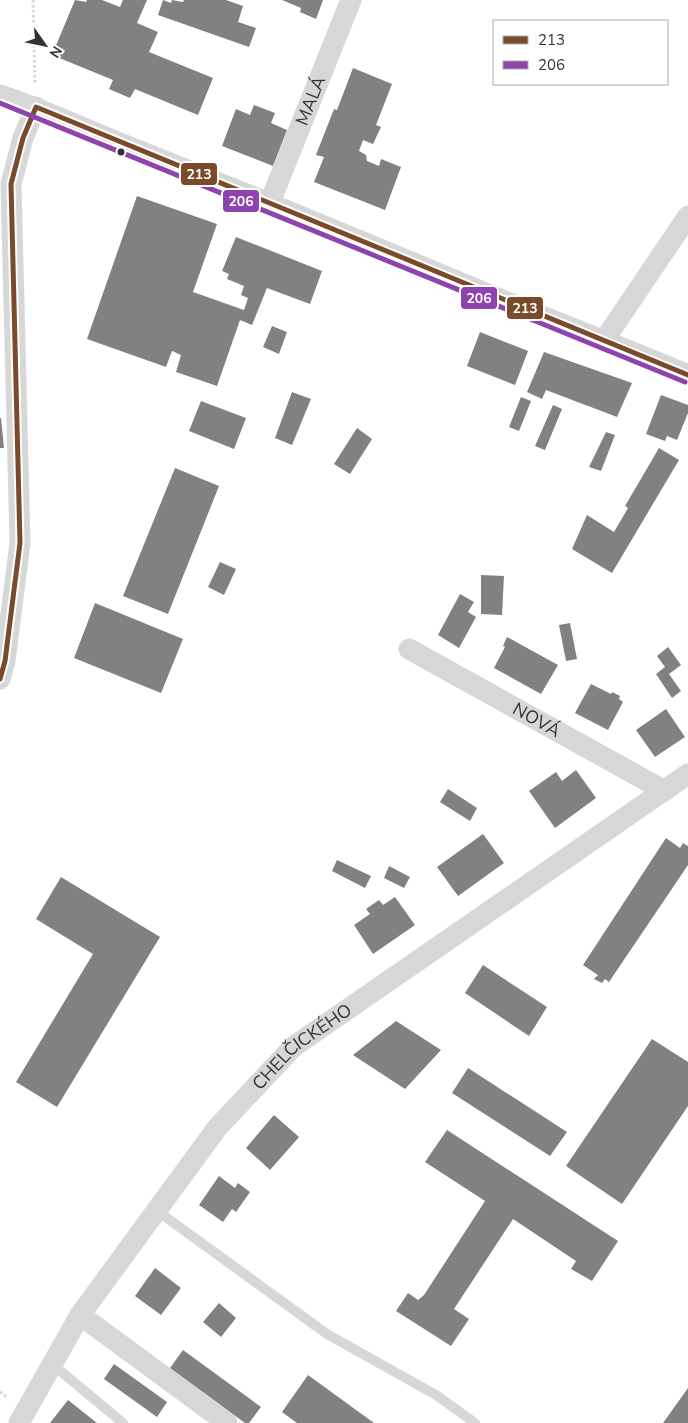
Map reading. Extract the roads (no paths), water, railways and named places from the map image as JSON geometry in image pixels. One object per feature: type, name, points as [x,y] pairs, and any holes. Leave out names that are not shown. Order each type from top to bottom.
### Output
[{"type":"street","name":"MALÁ","points":[[270,202],[351,0]]},
{"type":"street","points":[[0,95],[36,107],[270,202],[473,288],[604,339],[688,375]]},
{"type":"street","points":[[0,679],[5,661],[6,590],[20,543],[11,184],[23,138],[36,107]]},
{"type":"street","points":[[604,339],[688,216]]},
{"type":"street","name":"NOVÁ","points":[[409,649],[665,791]]},
{"type":"street","name":"CHELČICKÉHO","points":[[18,1423],[80,1315],[156,1210],[218,1128],[293,1047],[688,774]]},
{"type":"street","points":[[80,1315],[227,1423]]},
{"type":"lane","points":[[156,1210],[327,1334],[436,1395],[475,1423]]},
{"type":"lane","points":[[52,1364],[123,1423]]}]
